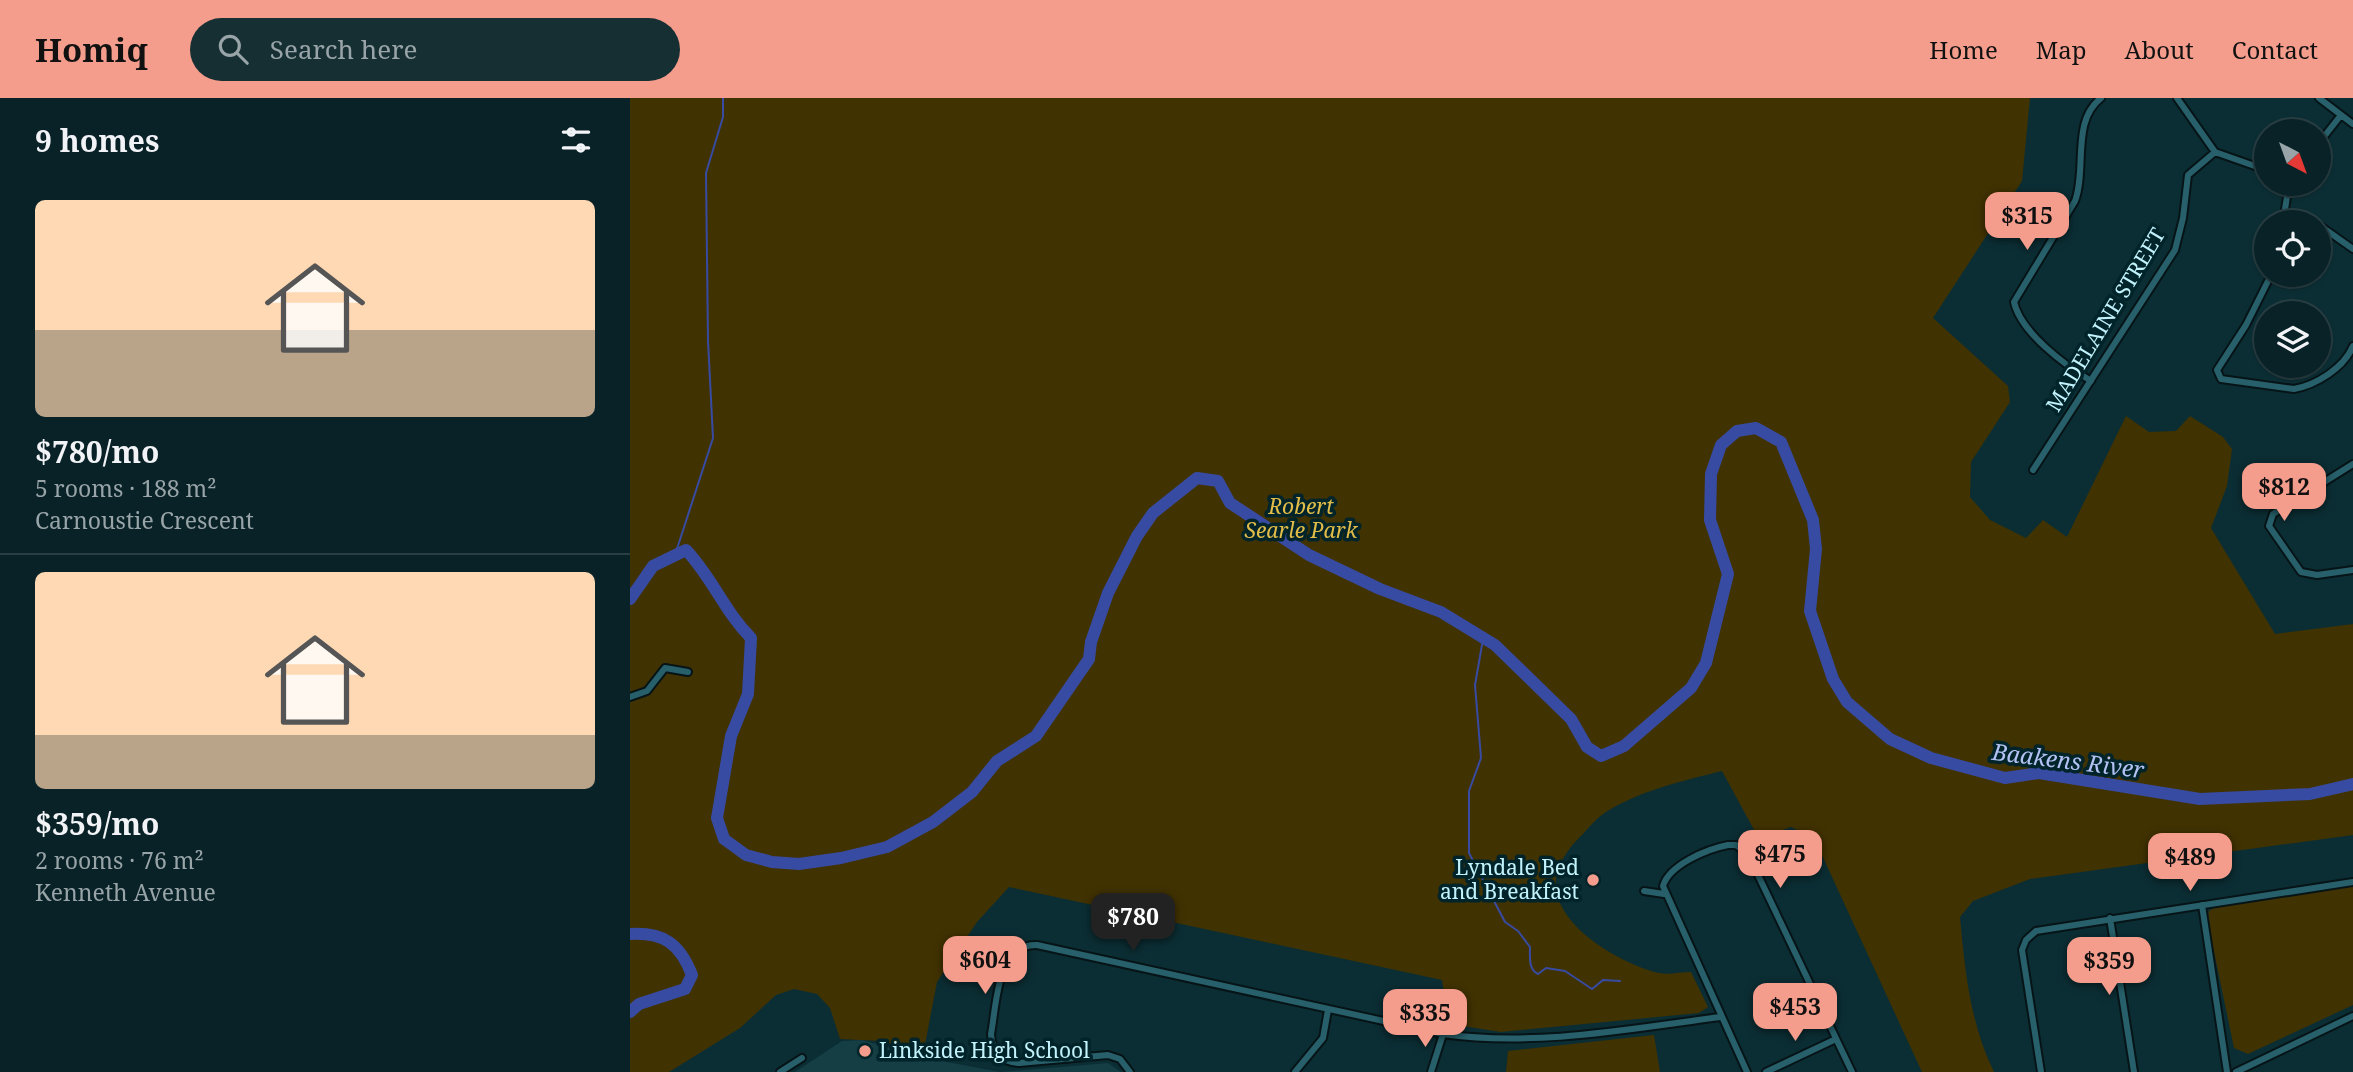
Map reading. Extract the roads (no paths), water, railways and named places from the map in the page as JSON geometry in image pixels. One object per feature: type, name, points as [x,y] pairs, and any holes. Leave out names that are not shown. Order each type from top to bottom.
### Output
[{"type":"street","points":[[2091,381],[2055,357],[2026,323],[2014,302],[2075,201],[2086,115],[2101,98]]},
{"type":"street","points":[[2177,98],[2215,152],[2254,166]]},
{"type":"street","points":[[2319,98],[2353,124]]},
{"type":"street","points":[[2331,128],[2341,115]]},
{"type":"street","name":"MADELAINE STREET","points":[[2033,470],[2175,250],[2188,175],[2215,152]]},
{"type":"street","points":[[2331,233],[2353,249]]},
{"type":"street","points":[[2265,287],[2246,325],[2219,368],[2218,376],[2227,382],[2302,387],[2343,362],[2353,346]]},
{"type":"street","points":[[2353,464],[2273,514],[2269,526],[2301,572],[2317,575],[2353,570]]},
{"type":"street","points":[[630,697],[647,691],[659,672],[665,668],[688,672]]},
{"type":"street","points":[[1747,1072],[1664,894],[1665,880],[1675,868],[1721,846],[1736,845],[1743,849],[1852,1072]]},
{"type":"street","points":[[2040,1072],[2022,950],[2026,940],[2036,931],[2353,882]]},
{"type":"street","points":[[1644,891],[1664,894]]},
{"type":"street","points":[[2202,905],[2227,1072]]},
{"type":"street","points":[[2110,918],[2134,1072]]},
{"type":"street","points":[[1130,1072],[1123,1062],[1112,1056],[1019,1063],[1006,1061],[999,1056],[992,1045],[990,1034],[1004,967],[1012,952],[1021,946],[1037,945],[1443,1034],[1516,1040],[1720,1017]]},
{"type":"street","points":[[1295,1072],[1323,1038],[1328,1010]]},
{"type":"street","points":[[2236,1072],[2353,1016]]},
{"type":"street","points":[[1431,1072],[1443,1034]]},
{"type":"street","points":[[1766,1072],[1836,1039]]},
{"type":"street","points":[[780,1072],[802,1058]]},
{"type":"waterway","points":[[675,555],[713,438],[708,341],[706,173],[723,117],[723,98]]},
{"type":"waterway","name":"Baakens River","points":[[630,599],[653,566],[686,550],[751,638],[748,694],[731,736],[717,818],[724,839],[746,855],[772,862],[799,864],[887,847],[933,822],[972,792],[997,761],[1036,736],[1089,659],[1091,642],[1108,593],[1137,536],[1153,513],[1197,478],[1218,481],[1230,503],[1309,555],[1380,589],[1441,612],[1495,645],[1571,719],[1587,747],[1601,756],[1624,746],[1691,688],[1706,663],[1728,574],[1710,520],[1711,474],[1721,445],[1737,431],[1756,428],[1781,442],[1813,520],[1816,549],[1810,611],[1833,679],[1847,702],[1890,739],[1931,758],[2005,778],[2039,773],[2200,799],[2310,794],[2353,784]]},
{"type":"waterway","points":[[1483,639],[1475,685],[1481,758],[1469,791],[1469,853],[1505,922],[1518,931],[1530,947],[1530,962],[1535,972],[1538,974],[1546,968],[1565,971],[1592,989],[1603,980],[1620,981]]},
{"type":"waterway","name":"Baakens River","points":[[630,934],[652,935],[669,942],[682,955],[692,975],[685,989],[639,1004],[630,1012]]},
{"type":"place","name":"Lyndale Bed and Breakfast","points":[[1593,880]]},
{"type":"place","name":"Linkside High School","points":[[865,1051]]},
{"type":"park label","name":"Robert Searle Park","points":[[1301,519]]}]
